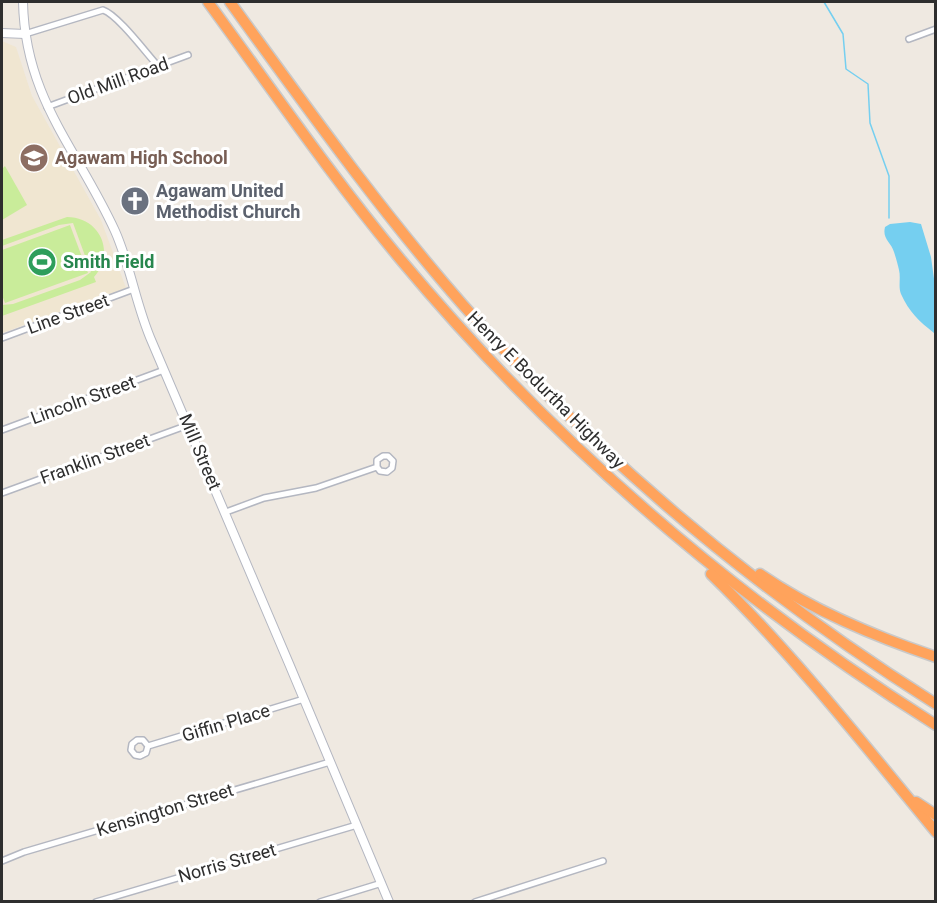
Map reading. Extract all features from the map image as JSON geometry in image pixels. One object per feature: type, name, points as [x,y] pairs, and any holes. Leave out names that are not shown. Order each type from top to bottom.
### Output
[{"type":"highway","name":"Henry E Bodurtha Highway","points":[[208,2],[345,189],[438,304],[546,418],[663,525],[724,576],[795,630],[936,725]]},
{"type":"highway","name":"Henry E Bodurtha Highway","points":[[230,2],[363,183],[444,283],[537,384],[644,484],[766,586],[829,633],[936,704]]},
{"type":"highway","points":[[644,484],[738,557],[787,591],[843,621],[936,657]]},
{"type":"highway","points":[[663,525],[784,648],[936,832]]},
{"type":"highway","points":[[890,776],[907,794],[936,815]]},
{"type":"street","name":"Mill Street","points":[[23,2],[32,67],[47,107],[114,229],[147,329],[389,902]]},
{"type":"street","points":[[2,33],[26,34],[103,10],[118,21],[158,66]]},
{"type":"street","points":[[909,39],[936,29]]},
{"type":"street","name":"Old Mill Road","points":[[47,107],[188,55]]},
{"type":"street","name":"Line Street","points":[[2,338],[134,289]]},
{"type":"street","name":"Lincoln Street","points":[[2,430],[164,370]]},
{"type":"street","name":"Franklin Street","points":[[2,493],[188,425]]},
{"type":"street","points":[[226,512],[264,498],[316,488],[377,467]]},
{"type":"street","name":"Giffin Place","points":[[147,746],[304,699]]},
{"type":"street","name":"Kensington Street","points":[[2,861],[24,852],[330,762]]},
{"type":"street","name":"Norris Street","points":[[96,902],[357,825]]},
{"type":"street","points":[[475,902],[603,861]]},
{"type":"street","points":[[320,902],[382,883]]},
{"type":"shaded area","name":"Agawam High School","points":[[2,41],[16,47],[32,96],[101,220],[126,288],[2,333]]},
{"type":"green space","points":[[5,166],[27,205],[2,220],[2,169]]},
{"type":"green space","points":[[67,217],[88,223],[101,238],[104,258],[101,268],[94,277],[96,282],[2,316],[2,305],[13,304],[80,280],[91,272],[73,223],[59,225],[2,246],[2,240]]},
{"type":"green space","name":"Smith Field","points":[[70,225],[88,273],[5,303],[2,295],[2,250]]},
{"type":"water","points":[[910,222],[921,224],[931,257],[935,286],[934,333],[915,316],[904,300],[900,291],[900,273],[896,259],[885,235],[885,227],[890,224]]},
{"type":"waterway","points":[[824,2],[843,34],[846,69],[868,84],[870,123],[889,176],[889,218]]},
{"type":"place","name":"Agawam High School","points":[[34,158]]},
{"type":"place","name":"Agawam United Methodist Church","points":[[135,201]]},
{"type":"place","name":"Smith Field","points":[[42,262]]}]
